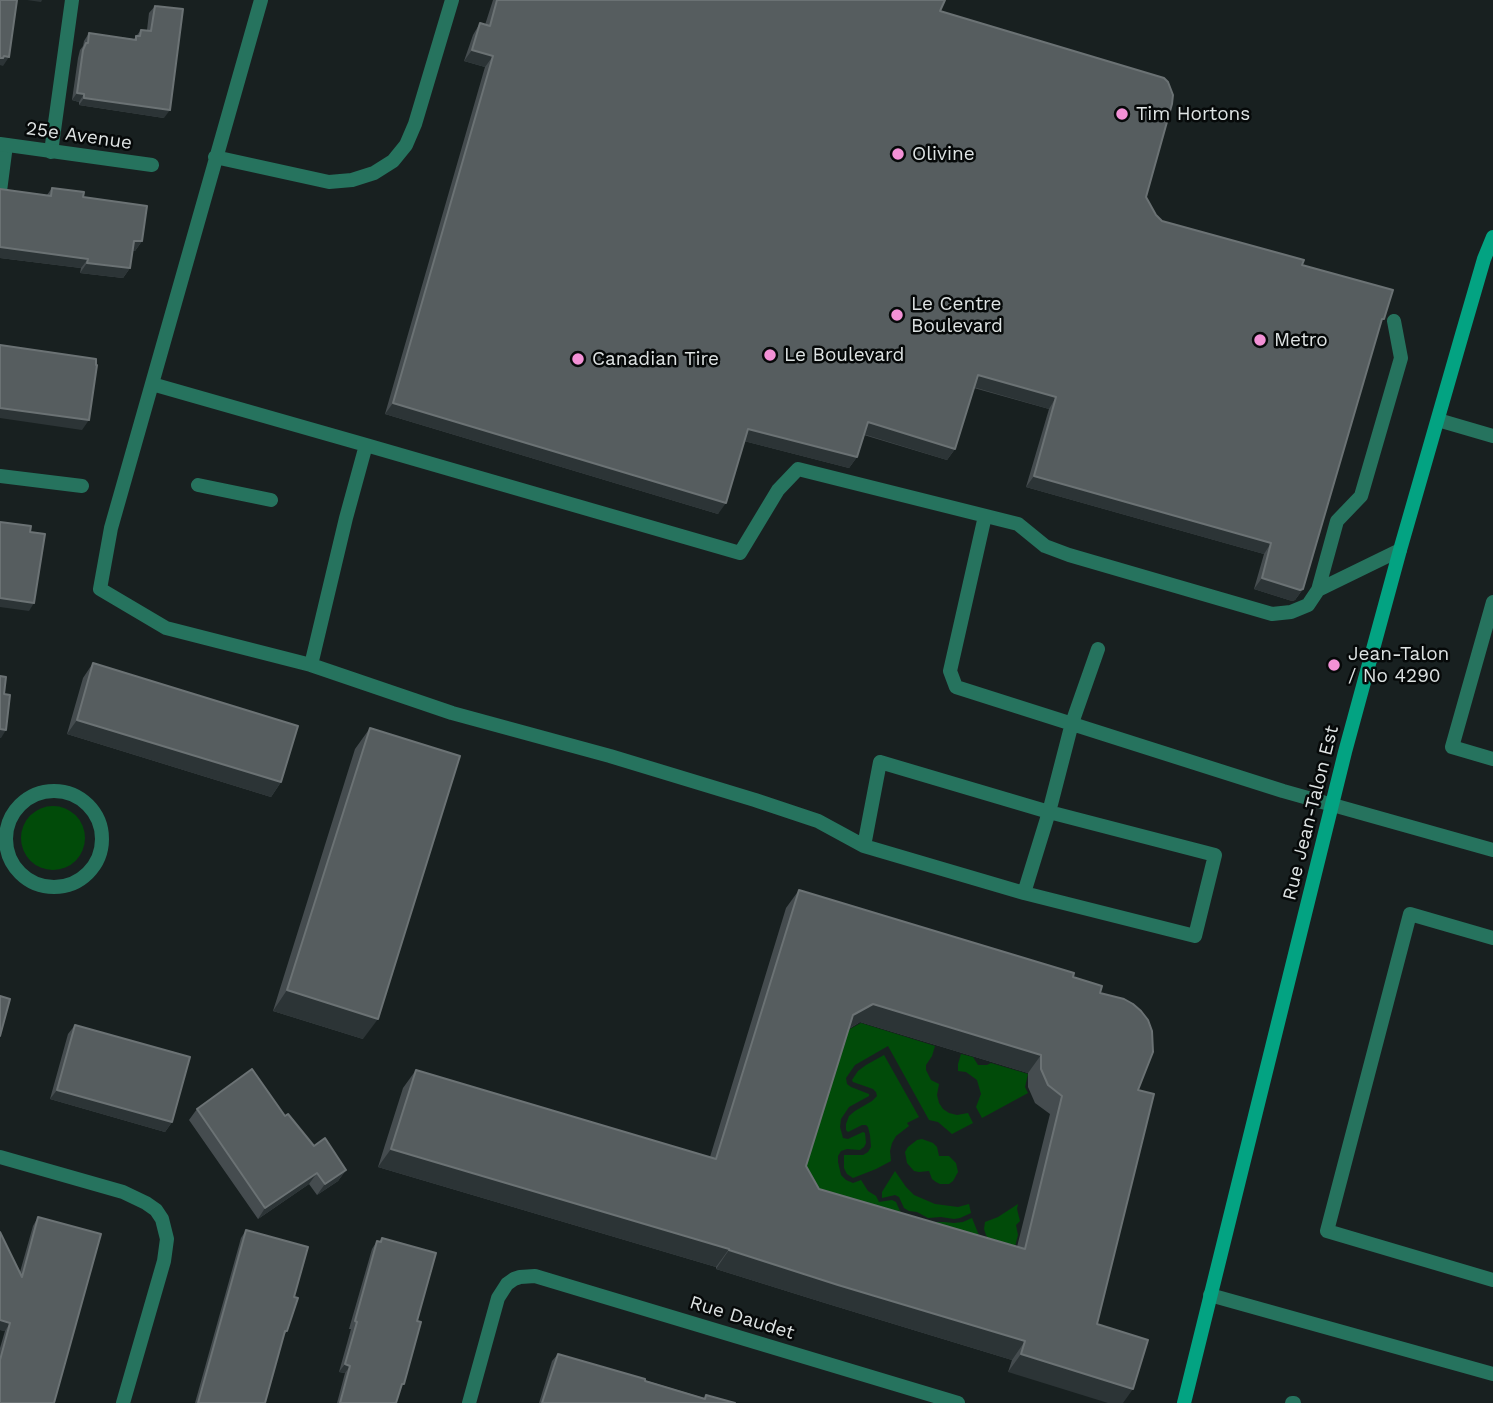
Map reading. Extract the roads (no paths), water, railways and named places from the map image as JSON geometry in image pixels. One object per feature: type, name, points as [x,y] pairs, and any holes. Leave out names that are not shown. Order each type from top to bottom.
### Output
[{"type":"main road","name":"Rue Jean-Talon Est","points":[[1184,1403],[1332,805],[1400,550],[1493,237]]},
{"type":"street","points":[[51,152],[72,0]]},
{"type":"street","points":[[261,0],[111,528],[100,589],[166,628],[311,665],[452,713],[622,759],[755,800],[818,821],[864,846],[1024,893],[1195,936],[1215,855],[1049,812],[880,762],[864,846]]},
{"type":"street","points":[[215,157],[329,181],[352,180],[374,173],[393,162],[406,145],[415,124],[452,0]]},
{"type":"street","points":[[0,191],[3,145]]},
{"type":"street","name":"25e Avenue","points":[[3,145],[152,166]]},
{"type":"street","points":[[152,384],[740,553],[778,490],[798,470],[1017,524],[1045,546],[1069,555],[1272,614],[1291,612],[1308,605],[1318,590],[1338,521],[1360,496],[1401,358],[1394,321]]},
{"type":"street","points":[[1438,421],[1493,436]]},
{"type":"street","points":[[311,665],[366,445]]},
{"type":"street","points":[[0,476],[82,486]]},
{"type":"street","points":[[198,485],[271,500]]},
{"type":"street","points":[[985,516],[950,671],[956,687],[1332,805],[1493,850]]},
{"type":"street","points":[[1318,590],[1400,550]]},
{"type":"street","points":[[1493,602],[1451,747],[1493,759]]},
{"type":"street","points":[[1024,893],[1072,723],[1098,649]]},
{"type":"street","points":[[55,790],[70,793],[84,801],[94,812],[101,827],[99,858],[90,871],[78,881],[64,887],[31,883],[18,872],[9,859],[5,843],[7,810],[39,793],[55,790]]},
{"type":"street","points":[[1493,938],[1410,914],[1327,1231],[1493,1280]]},
{"type":"street","points":[[0,1157],[123,1192],[146,1203],[156,1210],[162,1219],[167,1239],[164,1261],[124,1403]]},
{"type":"street","name":"Rue Daudet","points":[[469,1403],[498,1298],[514,1279],[527,1276],[542,1277],[958,1403]]},
{"type":"street","points":[[1210,1295],[1493,1374]]},
{"type":"place","name":"Tim Hortons","points":[[1122,114]]},
{"type":"place","name":"Olivine","points":[[898,154]]},
{"type":"place","name":"Le Centre Boulevard","points":[[897,315]]},
{"type":"place","name":"Metro","points":[[1260,340]]},
{"type":"place","name":"Le Boulevard","points":[[770,355]]},
{"type":"place","name":"Canadian Tire","points":[[578,359]]},
{"type":"place","name":"Jean-Talon / No 4290","points":[[1334,665]]}]
